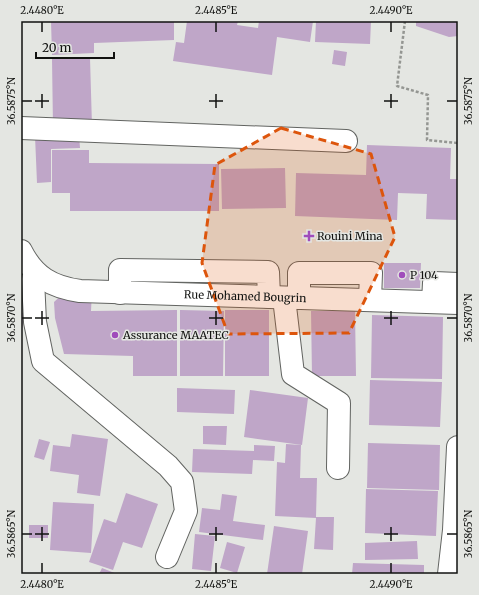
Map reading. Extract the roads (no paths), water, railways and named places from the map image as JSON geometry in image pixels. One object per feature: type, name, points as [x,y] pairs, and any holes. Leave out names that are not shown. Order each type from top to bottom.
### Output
[{"type":"street","points":[[21,128],[346,141]]},
{"type":"street","points":[[21,251],[25,259],[30,281],[35,322],[43,361],[168,466],[182,482],[186,511],[167,557]]},
{"type":"street","points":[[30,281],[46,280],[63,288],[80,291],[120,293],[120,270],[268,272],[284,298],[293,374],[339,403],[338,468]]},
{"type":"street","points":[[284,298],[299,273],[371,273],[370,300],[458,303]]},
{"type":"street","points":[[433,302],[434,283],[458,284]]},
{"type":"street","points":[[448,574],[456,530],[458,447]]},
{"type":"place","name":"Rouini Mina","points":[[309,236]]},
{"type":"place","name":"P 104","points":[[402,275]]},
{"type":"place","name":"Assurance MAATEC","points":[[115,335]]}]
